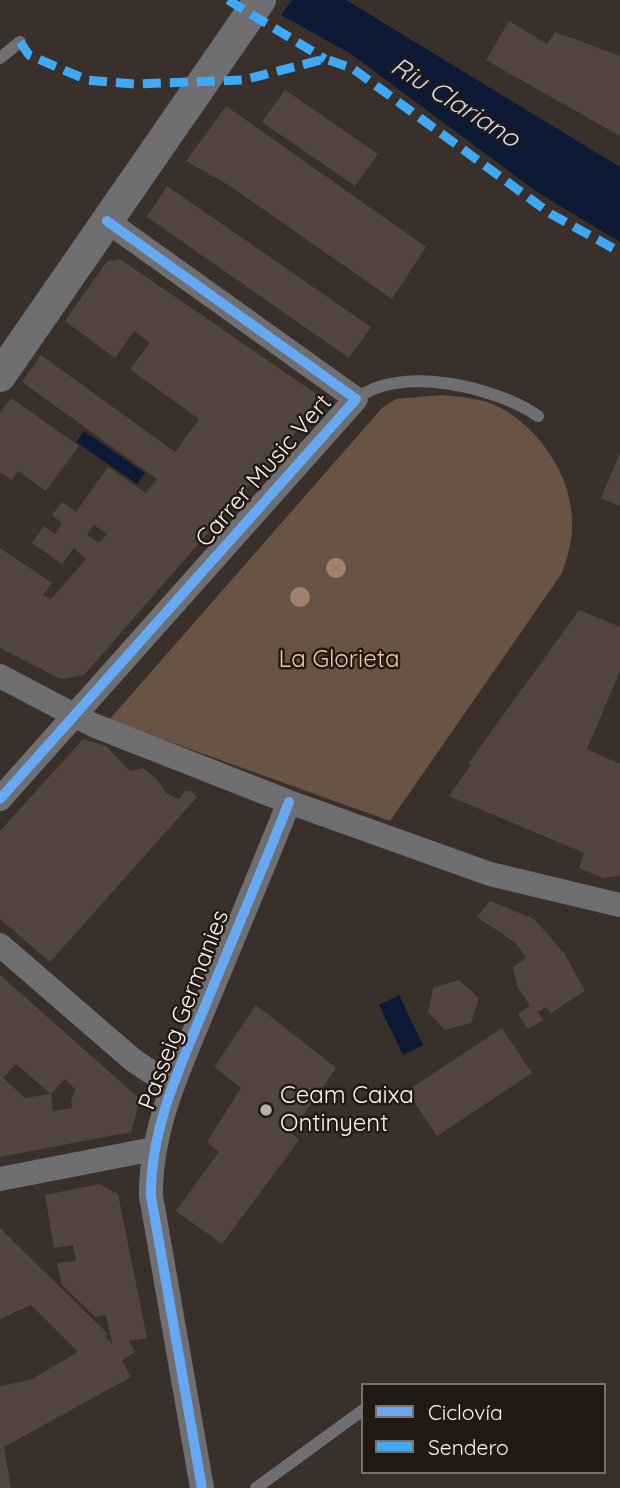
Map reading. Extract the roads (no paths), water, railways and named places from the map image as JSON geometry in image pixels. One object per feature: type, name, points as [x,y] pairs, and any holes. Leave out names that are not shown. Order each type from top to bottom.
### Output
[{"type":"street","points":[[0,376],[260,0]]},
{"type":"street","name":"Carrer Music Vert","points":[[0,799],[12,774],[75,716],[356,399],[112,213]]},
{"type":"street","points":[[0,676],[93,725],[289,802],[490,874],[620,905]]},
{"type":"street","name":"Passeig Germanies","points":[[202,1488],[151,1196],[154,1149],[174,1081],[289,802]]},
{"type":"street","points":[[0,945],[132,1060],[157,1076],[174,1081]]},
{"type":"street","points":[[0,1179],[154,1149]]},
{"type":"lane","points":[[0,58],[20,42]]},
{"type":"lane","points":[[356,399],[376,387],[393,384],[465,386],[501,395],[538,416]]},
{"type":"lane","points":[[256,1488],[361,1411]]},
{"type":"water","name":"Riu Clariano","points":[[292,0],[346,0],[620,167],[620,242],[537,192],[351,54],[281,15]]},
{"type":"water","points":[[84,431],[145,473],[137,484],[76,442]]},
{"type":"water","points":[[399,995],[423,1045],[403,1055],[379,1005]]},
{"type":"place","name":"Ceam Caixa Ontinyent","points":[[266,1110]]},
{"type":"park label","name":"La Glorieta","points":[[339,660]]}]
